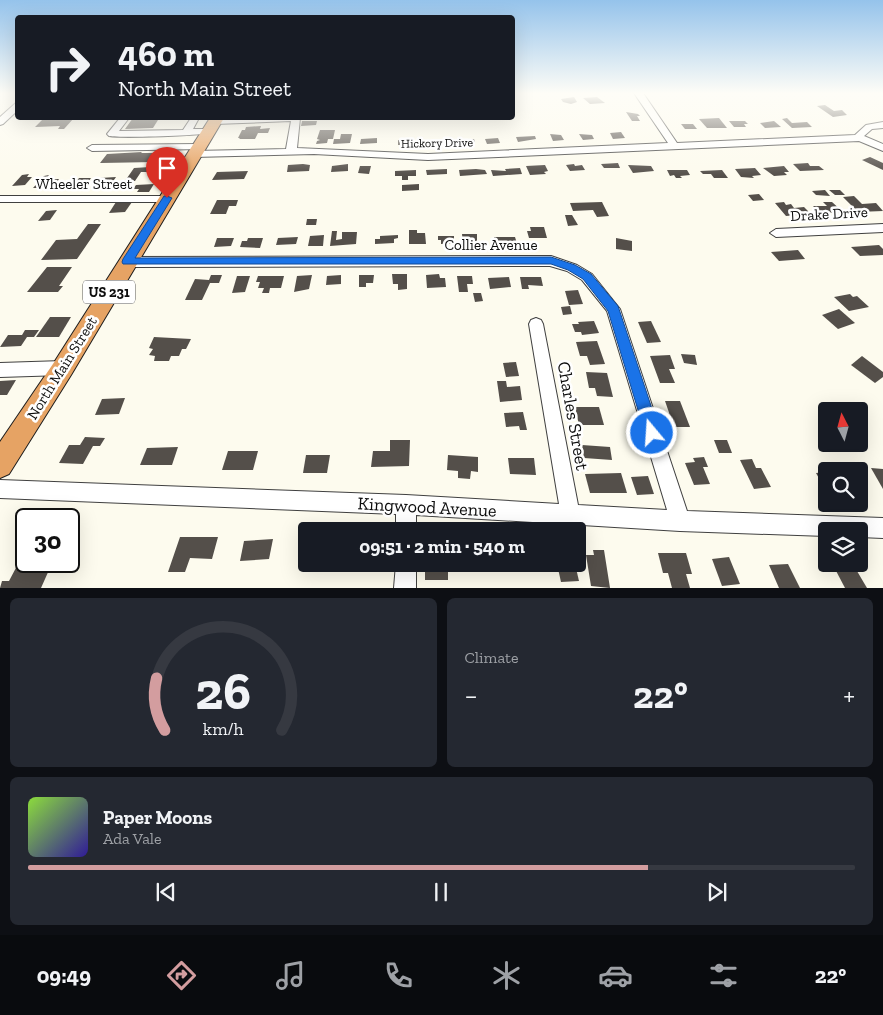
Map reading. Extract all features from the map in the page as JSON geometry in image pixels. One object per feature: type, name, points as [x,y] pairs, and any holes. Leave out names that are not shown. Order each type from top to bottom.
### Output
[{"type":"highway","name":"North Main Street","points":[[0,465],[63,368],[167,198],[202,132]]},
{"type":"street","points":[[122,120],[112,134],[202,132]]},
{"type":"street","points":[[92,148],[267,120]]},
{"type":"street","points":[[291,152],[296,120]]},
{"type":"street","points":[[657,120],[675,147]]},
{"type":"street","points":[[883,124],[869,127],[859,136],[883,148]]},
{"type":"street","name":"Hickory Drive","points":[[202,132],[291,152],[339,152],[428,157],[860,138]]},
{"type":"street","name":"Wheeler Street","points":[[0,199],[167,198]]},
{"type":"street","name":"Drake Drive","points":[[776,233],[883,228]]},
{"type":"street","name":"Collier Avenue","points":[[127,262],[551,261],[572,268],[587,277],[613,310],[680,521]]},
{"type":"street","name":"Charles Street","points":[[536,324],[570,514]]},
{"type":"street","points":[[0,370],[63,368]]},
{"type":"street","name":"Kingwood Avenue","points":[[0,489],[406,505],[680,521],[883,528]]},
{"type":"street","points":[[406,505],[406,522]]},
{"type":"lane","points":[[405,588],[406,572]]},
{"type":"building","points":[[42,120],[72,120],[64,129],[58,129],[60,126],[35,127]]},
{"type":"building","points":[[131,120],[158,120],[153,128],[125,129]]},
{"type":"building","points":[[700,120],[721,120],[727,128],[707,128]]},
{"type":"building","points":[[784,120],[789,120],[792,123],[807,122],[812,127],[792,128]]},
{"type":"building","points":[[302,121],[317,121],[316,125],[301,126]]},
{"type":"building","points":[[729,121],[745,121],[748,124],[744,124],[746,127],[734,127]]},
{"type":"building","points":[[774,121],[781,127],[765,128],[760,123]]},
{"type":"building","points":[[681,124],[693,124],[697,129],[685,129]]},
{"type":"building","points":[[261,126],[260,129],[270,128],[268,133],[258,133],[255,139],[238,138],[246,127]]},
{"type":"building","points":[[320,130],[335,130],[333,139],[328,139],[327,143],[316,144],[320,140],[317,139]]},
{"type":"building","points":[[621,132],[625,138],[613,139],[610,133]]},
{"type":"building","points":[[341,134],[352,134],[350,143],[333,144],[334,139],[340,139]]},
{"type":"building","points":[[550,134],[561,135],[564,140],[553,141]]},
{"type":"building","points":[[579,134],[592,135],[594,139],[583,140]]},
{"type":"building","points":[[535,136],[536,139],[518,142],[516,137]]},
{"type":"building","points":[[377,138],[377,143],[360,144],[361,139]]},
{"type":"building","points":[[498,138],[500,143],[487,144],[485,139]]},
{"type":"building","points":[[474,139],[475,142],[470,142],[471,144],[458,145],[457,140]]},
{"type":"building","points":[[398,140],[411,140],[411,145],[398,145]]},
{"type":"building","points":[[428,140],[442,140],[443,145],[428,145]]},
{"type":"building","points":[[161,153],[155,162],[100,163],[107,154]]},
{"type":"building","points":[[870,157],[883,163],[883,170],[862,160]]},
{"type":"building","points":[[618,163],[620,168],[604,168],[601,164]]},
{"type":"building","points":[[808,163],[810,166],[819,166],[824,170],[800,171],[793,164]]},
{"type":"building","points":[[348,164],[348,171],[331,172],[332,166]]},
{"type":"building","points":[[574,164],[575,166],[582,165],[585,170],[570,171],[566,165]]},
{"type":"building","points":[[288,165],[310,165],[309,171],[287,172]]},
{"type":"building","points":[[545,165],[548,171],[544,172],[546,174],[530,175],[526,166]]},
{"type":"building","points":[[628,165],[651,166],[654,171],[633,173]]},
{"type":"building","points":[[360,166],[371,166],[369,174],[358,173]]},
{"type":"building","points":[[784,166],[789,172],[784,172],[787,175],[774,176],[763,168]]},
{"type":"building","points":[[150,167],[147,172],[141,172],[135,181],[125,181],[134,168]]},
{"type":"building","points":[[520,168],[522,174],[493,176],[491,170],[506,171],[505,169]]},
{"type":"building","points":[[755,168],[761,175],[752,176],[754,178],[741,177],[735,169]]},
{"type":"building","points":[[447,169],[447,174],[427,175],[426,170]]},
{"type":"building","points":[[416,170],[416,176],[408,176],[408,180],[402,180],[402,176],[395,176],[395,171]]},
{"type":"building","points":[[459,170],[485,170],[487,174],[460,176]]},
{"type":"building","points":[[667,170],[687,170],[690,175],[676,178],[674,175],[670,176]]},
{"type":"building","points":[[722,170],[728,178],[714,178],[711,174],[703,174],[700,171]]},
{"type":"building","points":[[248,171],[244,179],[212,180],[217,172]]},
{"type":"building","points":[[29,174],[27,177],[32,177],[25,185],[12,186],[22,175]]},
{"type":"building","points":[[49,175],[46,179],[59,179],[55,185],[40,185],[38,188],[33,188],[44,176]]},
{"type":"building","points":[[116,177],[112,183],[107,183],[105,186],[94,186],[100,178]]},
{"type":"building","points":[[79,178],[91,178],[86,185],[74,185]]},
{"type":"building","points":[[154,184],[149,192],[137,192],[139,189],[133,189],[136,185]]},
{"type":"building","points":[[419,184],[419,190],[402,191],[402,185]]},
{"type":"building","points":[[825,190],[830,196],[816,195],[812,191]]},
{"type":"building","points":[[829,190],[840,190],[845,195],[835,195]]},
{"type":"building","points":[[759,194],[764,200],[753,201],[748,195]]},
{"type":"building","points":[[854,196],[862,204],[876,203],[883,211],[858,212],[843,197]]},
{"type":"building","points":[[217,200],[238,200],[236,206],[229,206],[226,214],[210,214]]},
{"type":"building","points":[[116,202],[132,202],[125,212],[109,213]]},
{"type":"building","points":[[602,202],[609,216],[597,217],[593,210],[573,211],[570,203]]},
{"type":"building","points":[[784,202],[786,205],[791,204],[794,208],[804,207],[811,214],[786,216],[775,203]]},
{"type":"building","points":[[823,202],[832,202],[843,212],[820,213],[813,206],[827,206]]},
{"type":"building","points":[[57,210],[50,220],[38,221],[46,211]]},
{"type":"building","points":[[565,215],[572,215],[578,225],[568,226]]},
{"type":"building","points":[[307,219],[317,219],[316,225],[306,225]]},
{"type":"building","points":[[88,224],[101,224],[77,259],[41,260],[56,240],[77,239]]},
{"type":"building","points":[[530,227],[544,227],[547,238],[529,238],[527,231],[531,231]]},
{"type":"building","points":[[409,230],[425,233],[426,244],[409,244]]},
{"type":"building","points":[[332,231],[337,231],[336,240],[342,239],[342,232],[357,232],[356,244],[330,246]]},
{"type":"building","points":[[462,234],[477,234],[477,244],[463,244]]},
{"type":"building","points":[[324,235],[323,246],[308,246],[310,236]]},
{"type":"building","points":[[398,235],[398,238],[394,239],[394,243],[375,244],[375,239],[380,239],[380,236]]},
{"type":"building","points":[[438,236],[454,236],[454,244],[441,244]]},
{"type":"building","points":[[298,237],[296,244],[276,245],[278,238]]},
{"type":"building","points":[[494,237],[515,237],[519,250],[512,250],[511,245],[495,245]]},
{"type":"building","points":[[217,238],[234,238],[231,246],[214,247]]},
{"type":"building","points":[[248,238],[263,238],[260,248],[240,247],[242,241],[247,241]]},
{"type":"building","points":[[616,238],[632,241],[632,251],[616,249]]},
{"type":"building","points":[[879,245],[883,249],[883,255],[860,256],[851,247]]},
{"type":"building","points":[[798,250],[805,259],[779,261],[771,252]]},
{"type":"building","points":[[47,267],[72,267],[59,286],[63,286],[58,292],[27,292]]},
{"type":"building","points":[[392,274],[407,274],[407,289],[398,290],[398,284],[393,284]]},
{"type":"building","points":[[439,274],[440,278],[445,278],[446,287],[427,288],[426,275]]},
{"type":"building","points":[[211,275],[222,275],[219,283],[210,283],[202,300],[185,300],[195,279],[209,280]]},
{"type":"building","points":[[312,275],[309,289],[294,292],[297,276]]},
{"type":"building","points":[[341,275],[341,284],[326,285],[327,276]]},
{"type":"building","points":[[359,275],[374,275],[373,283],[366,283],[366,287],[359,287]]},
{"type":"building","points":[[237,276],[250,276],[245,292],[232,293]]},
{"type":"building","points":[[258,276],[284,276],[281,288],[270,288],[269,293],[262,293],[264,288],[258,288],[260,282],[256,282]]},
{"type":"building","points":[[457,276],[472,276],[473,284],[467,284],[468,292],[459,292]]},
{"type":"building","points":[[509,277],[511,287],[490,289],[488,278]]},
{"type":"building","points":[[520,277],[541,277],[543,286],[528,285],[529,289],[522,289]]},
{"type":"building","points":[[578,290],[583,304],[569,305],[565,291]]},
{"type":"building","points":[[473,293],[481,293],[483,301],[475,302]]},
{"type":"building","points":[[850,294],[853,297],[857,296],[869,307],[849,311],[834,297]]},
{"type":"building","points":[[570,306],[572,314],[563,315],[561,307]]},
{"type":"building","points":[[839,309],[855,323],[838,329],[822,315]]},
{"type":"building","points":[[50,317],[71,317],[59,337],[36,337]]},
{"type":"building","points":[[594,321],[599,333],[582,335],[581,332],[575,332],[572,324],[579,324],[578,322]]},
{"type":"building","points":[[651,321],[661,342],[647,343],[638,322]]},
{"type":"building","points":[[25,330],[39,330],[34,337],[27,337],[21,346],[0,347],[8,335],[22,335]]},
{"type":"building","points":[[154,337],[191,339],[186,349],[182,349],[179,356],[171,356],[169,361],[154,361],[155,356],[149,355],[153,349],[149,348]]},
{"type":"building","points":[[597,341],[605,364],[590,365],[587,356],[580,356],[576,342]]},
{"type":"building","points":[[681,354],[695,355],[697,365],[684,363]]},
{"type":"building","points":[[670,355],[675,369],[669,369],[675,383],[660,383],[650,356]]},
{"type":"building","points":[[862,356],[883,372],[883,377],[875,383],[851,365]]},
{"type":"building","points":[[516,362],[519,376],[506,377],[503,363]]},
{"type":"building","points":[[586,372],[607,373],[613,397],[597,396],[595,388],[589,388]]},
{"type":"building","points":[[16,380],[7,395],[0,395],[0,381]]},
{"type":"building","points":[[497,381],[506,381],[507,387],[520,386],[522,400],[500,402]]},
{"type":"building","points":[[125,398],[119,414],[95,415],[102,399]]},
{"type":"building","points":[[665,401],[680,401],[690,427],[674,427]]},
{"type":"building","points":[[575,407],[599,407],[604,425],[579,425]]},
{"type":"building","points":[[523,412],[527,430],[520,430],[519,426],[506,427],[504,413]]},
{"type":"building","points":[[85,437],[105,438],[100,446],[93,446],[83,464],[59,463],[69,445],[80,445]]},
{"type":"building","points":[[390,440],[410,440],[409,466],[371,467],[373,451],[390,451]]},
{"type":"building","points":[[714,440],[727,440],[732,453],[719,453]]},
{"type":"building","points":[[582,445],[610,447],[612,460],[584,458]]},
{"type":"building","points":[[178,447],[172,465],[140,465],[147,448]]},
{"type":"building","points":[[228,451],[258,451],[253,470],[222,470]]},
{"type":"building","points":[[306,455],[330,455],[327,473],[303,473]]},
{"type":"building","points":[[448,455],[478,457],[478,472],[471,471],[470,479],[458,478],[458,471],[447,470]]},
{"type":"building","points":[[704,457],[708,467],[703,467],[710,484],[694,485],[685,463],[695,462],[693,458]]},
{"type":"building","points":[[508,458],[534,458],[536,475],[510,474]]},
{"type":"building","points":[[752,459],[756,468],[761,468],[771,487],[754,489],[740,460]]},
{"type":"building","points":[[871,468],[883,469],[883,489]]},
{"type":"building","points":[[621,473],[627,493],[590,493],[585,474]]},
{"type":"building","points":[[648,476],[654,494],[637,495],[631,477]]},
{"type":"building","points":[[180,537],[218,537],[212,559],[190,558],[185,572],[168,572]]},
{"type":"building","points":[[273,539],[269,559],[240,561],[244,541]]},
{"type":"building","points":[[593,550],[604,550],[610,588],[591,586],[586,555],[594,555]]},
{"type":"building","points":[[658,553],[686,553],[692,574],[686,574],[690,588],[672,588],[668,573],[663,573]]},
{"type":"building","points":[[729,557],[740,584],[722,586],[712,559]]},
{"type":"building","points":[[788,564],[800,588],[779,588],[769,565]]},
{"type":"building","points":[[15,570],[15,573],[48,573],[41,588],[0,588],[2,581],[9,581]]},
{"type":"building","points":[[425,572],[448,572],[448,580],[425,580]]},
{"type":"building","points":[[559,572],[577,572],[579,581],[561,582]]},
{"type":"building","points":[[837,572],[858,572],[867,588],[845,588]]},
{"type":"route","points":[[167,198],[127,262],[551,261],[572,268],[587,277],[600,291],[613,310],[652,433]]}]
